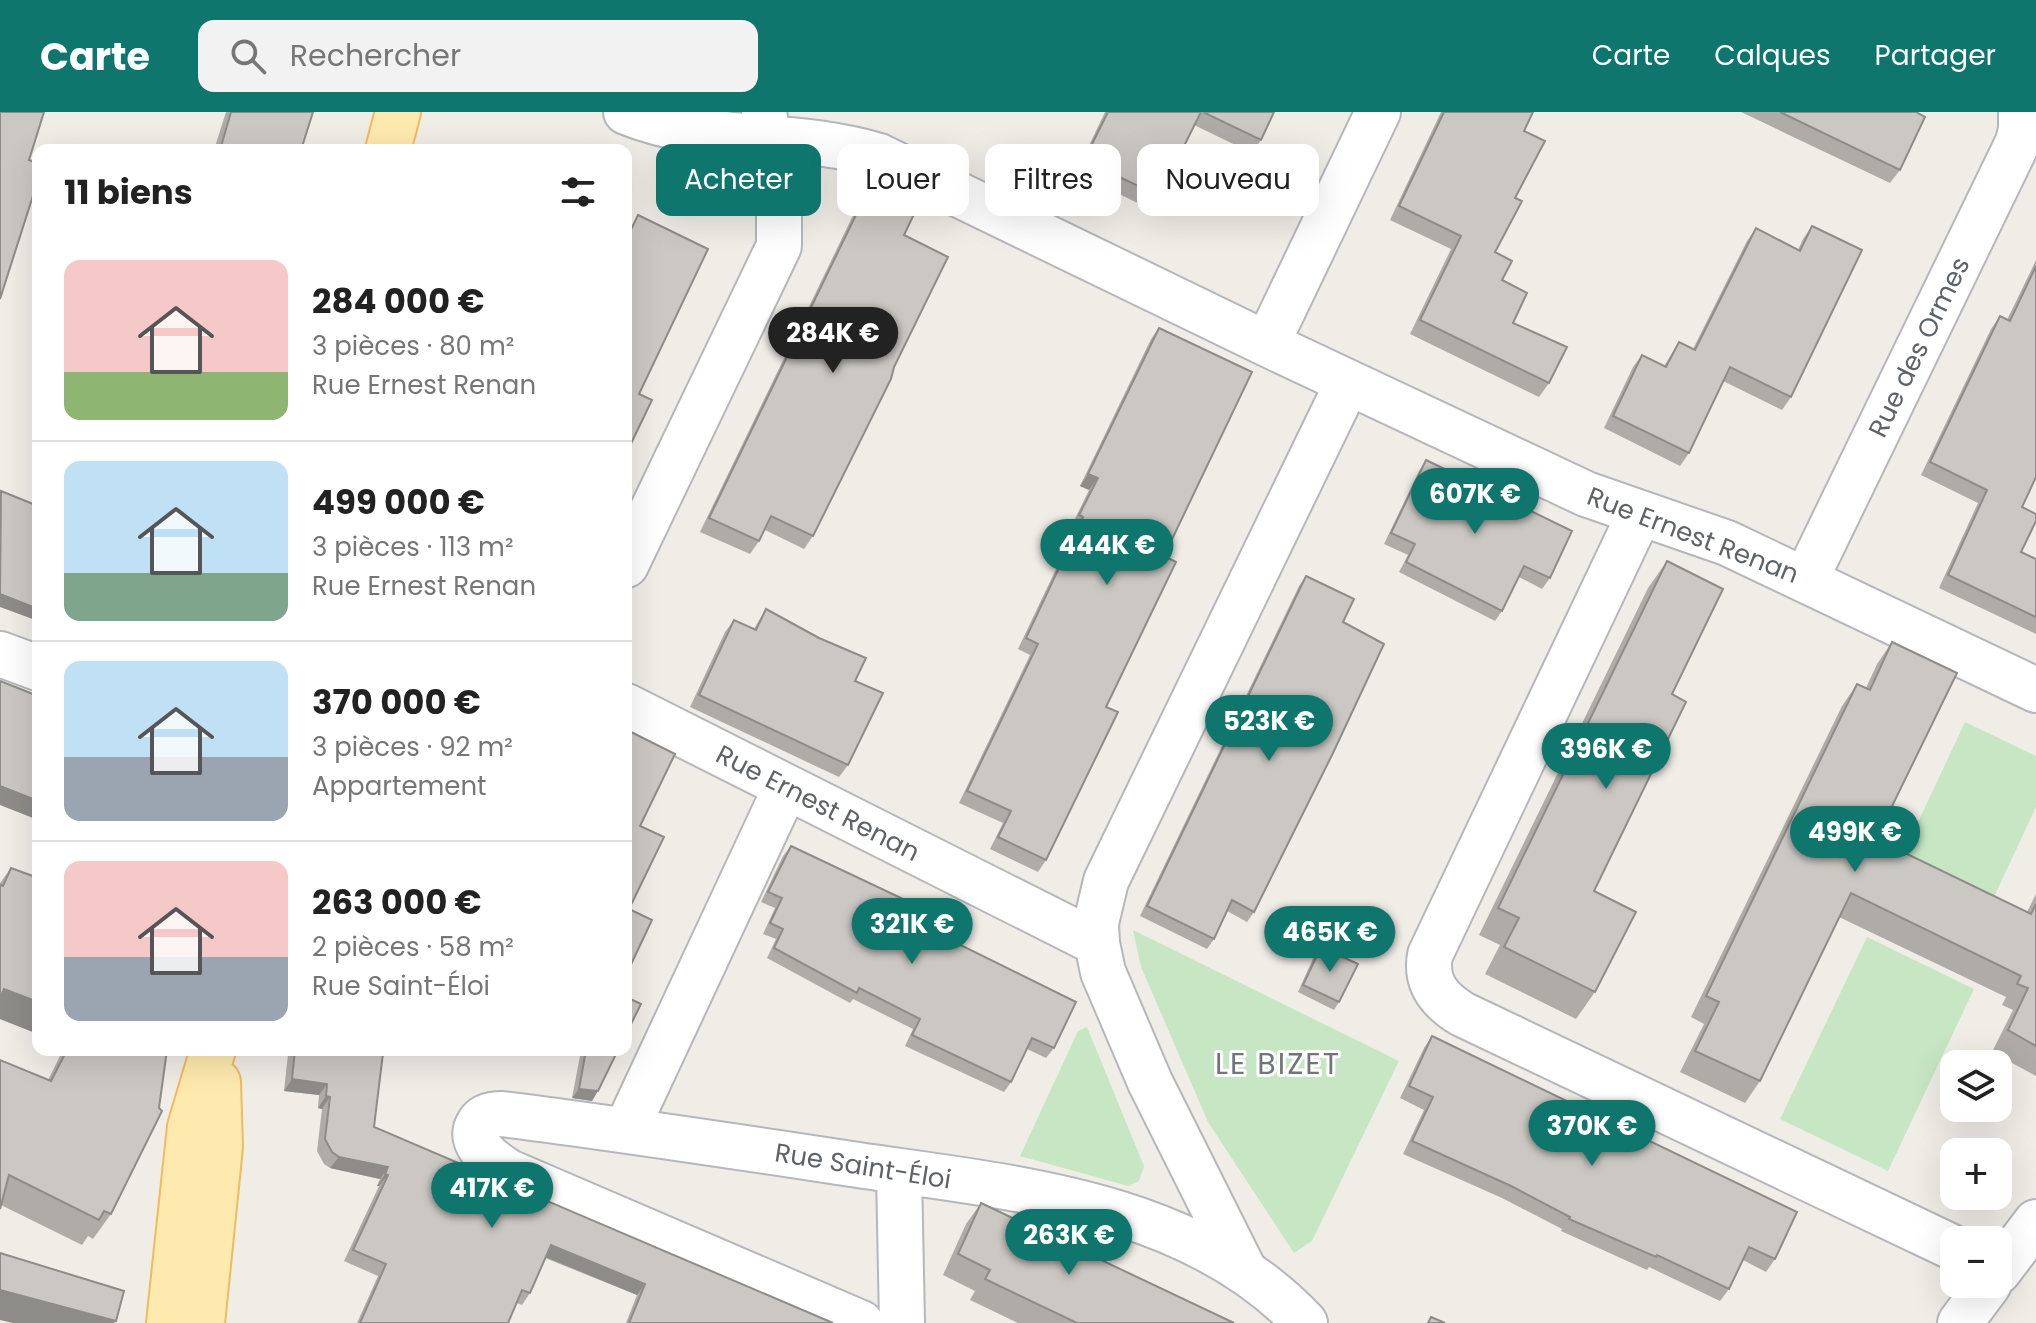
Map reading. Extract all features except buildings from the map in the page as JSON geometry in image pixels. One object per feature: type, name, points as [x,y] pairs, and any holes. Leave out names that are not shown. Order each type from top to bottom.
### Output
[{"type":"main road","points":[[390,144],[398,112]]},
{"type":"main road","points":[[169,1323],[190,1127],[213,1056]]},
{"type":"main road","points":[[202,1323],[220,1147],[215,1056]]},
{"type":"street","name":"Rue Ernest Renan","points":[[626,112],[669,127],[713,134],[766,124],[879,156],[1586,494],[1727,543],[2036,690]]},
{"type":"street","points":[[1267,344],[1378,112]]},
{"type":"street","name":"Rue des Ormes","points":[[1806,579],[2018,142],[2021,112]]},
{"type":"street","points":[[632,552],[779,246],[779,203],[766,124]]},
{"type":"street","points":[[1243,1268],[1139,1058],[1103,972],[1096,923],[1106,881],[1348,382]]},
{"type":"street","points":[[1640,513],[1430,955],[1429,975],[1436,993],[1462,1014],[1940,1241]]},
{"type":"street","points":[[0,654],[32,666]]},
{"type":"street","name":"Rue Ernest Renan","points":[[632,709],[1097,943]]},
{"type":"street","points":[[626,1130],[786,787]]},
{"type":"street","name":"Rue Saint-Éloi","points":[[861,1323],[509,1172],[483,1152],[475,1135],[480,1120],[496,1114],[626,1130],[1020,1190],[1108,1211],[1183,1236],[1243,1268],[1305,1323]]},
{"type":"street","points":[[899,1172],[902,1323]]},
{"type":"street","points":[[2012,1253],[2036,1222]]},
{"type":"street","points":[[1960,1323],[1979,1298]]},
{"type":"green space","points":[[1965,722],[2036,756],[2036,807],[1987,912],[1896,869]]},
{"type":"green space","points":[[1133,930],[1399,1061],[1312,1241],[1294,1253],[1208,1122],[1141,967]]},
{"type":"green space","points":[[1867,937],[1974,989],[1945,1050],[1940,1050],[1940,1061],[1888,1171],[1780,1119]]},
{"type":"green space","points":[[1087,1027],[1144,1166],[1139,1181],[1128,1186],[1020,1156],[1078,1031]]},
{"type":"district","name":"LE BIZET","points":[[1278,1064]]}]
